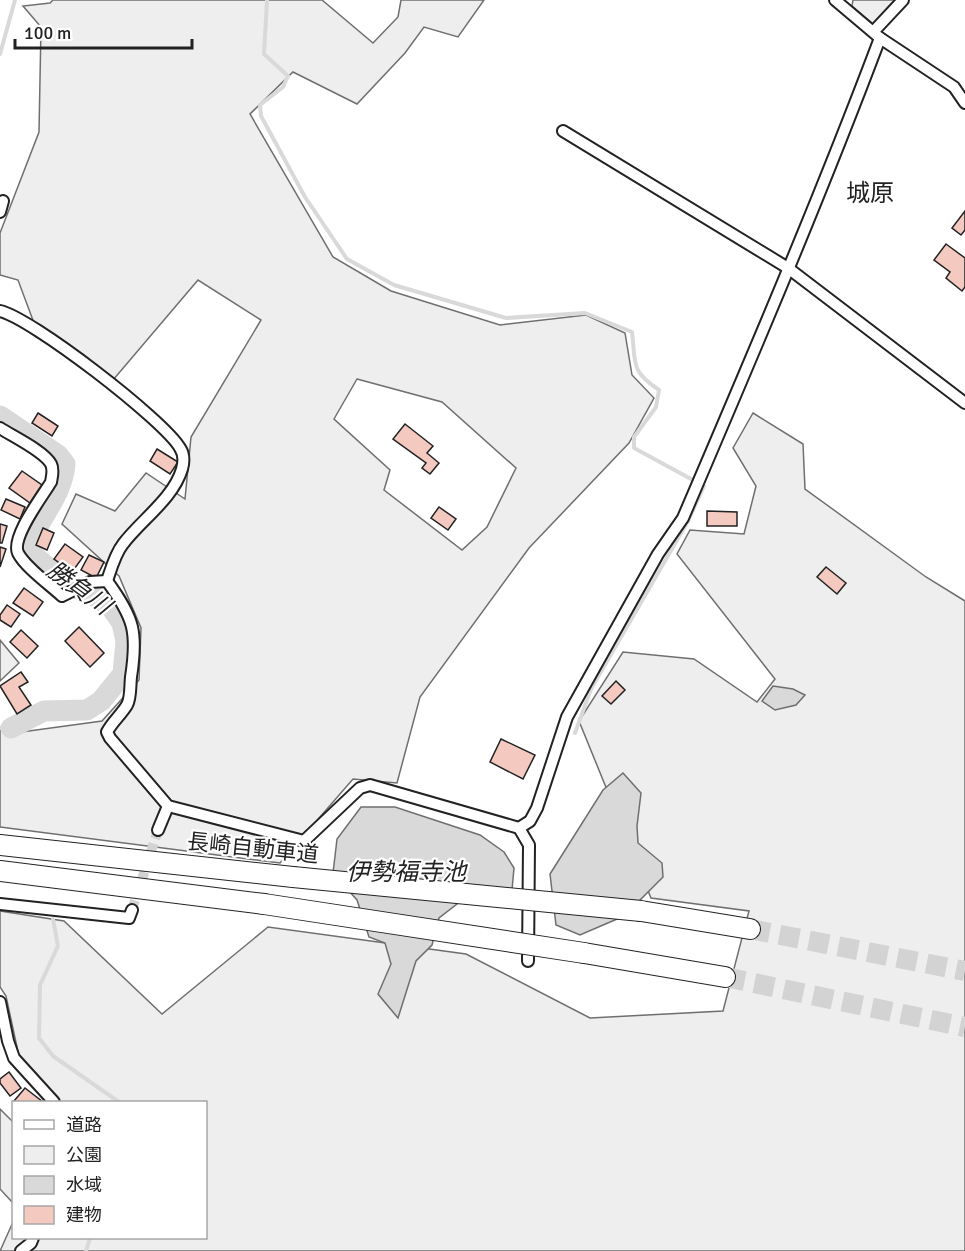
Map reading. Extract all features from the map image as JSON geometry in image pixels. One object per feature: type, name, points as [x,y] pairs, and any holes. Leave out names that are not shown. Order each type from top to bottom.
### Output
[{"type":"highway","name":"長崎自動車道","points":[[0,845],[293,877],[641,911],[750,929]]},
{"type":"highway","points":[[0,871],[264,904],[725,977]]},
{"type":"street","points":[[835,0],[877,35],[954,87],[965,103]]},
{"type":"street","points":[[519,828],[530,820],[537,808],[567,717],[658,554],[683,518],[854,107],[877,35],[903,0]]},
{"type":"street","points":[[563,131],[788,268],[965,403]]},
{"type":"street","points":[[0,311],[26,322],[99,375],[161,426],[179,445],[184,455],[182,469],[176,482],[151,515],[122,545],[107,581]]},
{"type":"street","points":[[0,428],[45,457],[51,465],[53,474],[51,482],[16,542],[18,552],[25,562],[62,596],[90,582],[107,581]]},
{"type":"street","points":[[107,581],[125,605],[133,626],[135,651],[128,704],[107,732],[168,806],[304,841],[360,788],[370,785],[519,828],[529,845],[528,961]]},
{"type":"street","points":[[158,830],[168,806]]},
{"type":"street","points":[[0,903],[40,910],[129,918],[132,909]]},
{"type":"street","points":[[0,1002],[14,1058],[53,1101]]},
{"type":"street","points":[[21,1251],[33,1239]]},
{"type":"green space","points":[[53,0],[322,0],[373,43],[398,17],[401,0],[484,0],[458,37],[424,27],[405,53],[357,104],[293,72],[250,114],[333,257],[391,291],[500,325],[586,315],[625,333],[632,375],[654,398],[629,443],[529,548],[420,697],[397,783],[353,779],[280,863],[0,827],[0,727],[7,734],[102,721],[139,680],[141,628],[119,576],[62,524],[76,494],[115,511],[146,473],[185,499],[191,437],[261,320],[198,280],[113,380],[34,323],[18,280],[0,275],[0,233],[39,132],[41,27],[23,6],[50,3]],"holes":[[[357,379],[442,402],[516,468],[487,527],[462,550],[384,490],[390,470],[334,419]]]},
{"type":"green space","points":[[853,0],[896,0],[873,24],[852,6]]},
{"type":"green space","points":[[753,413],[803,444],[805,489],[926,577],[965,601],[965,1251],[0,1251],[12,1224],[12,1239],[207,1239],[207,1101],[52,1101],[20,1061],[6,996],[0,987],[0,911],[64,921],[162,1014],[268,927],[466,954],[590,1018],[723,1011],[749,911],[651,898],[579,721],[623,652],[694,659],[757,702],[775,679],[677,554],[690,530],[744,534],[756,486],[733,448]]},
{"type":"green space","points":[[0,640],[19,663],[0,681]]},
{"type":"green space","points":[[0,1109],[12,1121],[12,1202],[0,1189]]},
{"type":"water","points":[[773,686],[793,689],[805,695],[796,705],[775,710],[762,701]]},
{"type":"water","points":[[623,773],[641,793],[637,826],[638,843],[662,863],[663,877],[624,916],[580,935],[556,925],[550,874],[603,790]]},
{"type":"water","name":"伊勢福寺池","points":[[361,807],[395,807],[480,835],[504,852],[514,868],[512,890],[461,901],[439,918],[432,945],[416,961],[398,1018],[378,994],[391,964],[385,943],[369,937],[357,900],[333,873],[337,839]]},
{"type":"building","points":[[965,211],[965,230],[961,235],[952,228]]},
{"type":"building","points":[[946,244],[965,258],[965,287],[962,291],[946,278],[950,272],[934,260]]},
{"type":"building","points":[[38,413],[58,426],[52,436],[32,423]]},
{"type":"building","points":[[405,424],[433,446],[427,453],[439,463],[430,474],[422,468],[426,463],[393,439]]},
{"type":"building","points":[[157,449],[178,462],[170,474],[150,461]]},
{"type":"building","points":[[22,471],[42,485],[30,503],[9,488]]},
{"type":"building","points":[[6,499],[25,507],[20,519],[1,510]]},
{"type":"building","points":[[439,507],[456,519],[448,530],[431,518]]},
{"type":"building","points":[[707,511],[737,512],[737,526],[707,526]]},
{"type":"building","points":[[0,524],[7,526],[2,543],[0,543]]},
{"type":"building","points":[[43,528],[54,533],[47,550],[36,545]]},
{"type":"building","points":[[65,544],[83,557],[72,572],[54,559]]},
{"type":"building","points":[[0,547],[6,549],[0,567]]},
{"type":"building","points":[[89,555],[104,562],[96,578],[81,570]]},
{"type":"building","points":[[826,567],[846,583],[837,594],[817,577]]},
{"type":"building","points":[[24,588],[43,602],[33,616],[13,603]]},
{"type":"building","points":[[7,605],[20,614],[11,627],[0,620],[0,615]]},
{"type":"building","points":[[79,627],[104,653],[90,667],[65,641]]},
{"type":"building","points":[[21,630],[38,646],[27,658],[10,642]]},
{"type":"building","points":[[21,672],[28,682],[19,687],[31,705],[17,714],[0,686]]},
{"type":"building","points":[[616,681],[625,690],[611,704],[602,696]]},
{"type":"building","points":[[501,739],[535,755],[523,779],[490,762]]},
{"type":"building","points":[[9,1072],[21,1088],[10,1096],[0,1083],[0,1079]]},
{"type":"building","points":[[25,1088],[42,1101],[14,1101]]},
{"type":"waterway","points":[[0,54],[15,0]]},
{"type":"waterway","points":[[267,0],[264,54],[288,76],[283,87],[260,105],[261,116],[305,197],[347,259],[394,285],[506,318],[585,313],[632,332],[636,366],[643,377],[659,390],[656,407],[634,437],[634,448],[704,486],[688,521],[591,689],[575,733]]},
{"type":"waterway","name":"勝負川","points":[[0,416],[58,455],[65,464],[56,495],[29,543],[32,554],[69,585],[93,595],[111,607],[122,623],[126,641],[123,674],[101,701],[87,710],[44,711],[11,728]]},
{"type":"waterway","points":[[0,728],[11,728]]},
{"type":"waterway","points":[[53,919],[58,946],[40,985],[39,1038],[53,1056],[118,1101]]},
{"type":"waterway","points":[[86,1251],[90,1239]]},
{"type":"tunnel","points":[[132,910],[158,830]]},
{"type":"tunnel","points":[[750,929],[965,971]]},
{"type":"tunnel","points":[[725,977],[965,1027]]},
{"type":"district","name":"城原","points":[[870,193]]}]
